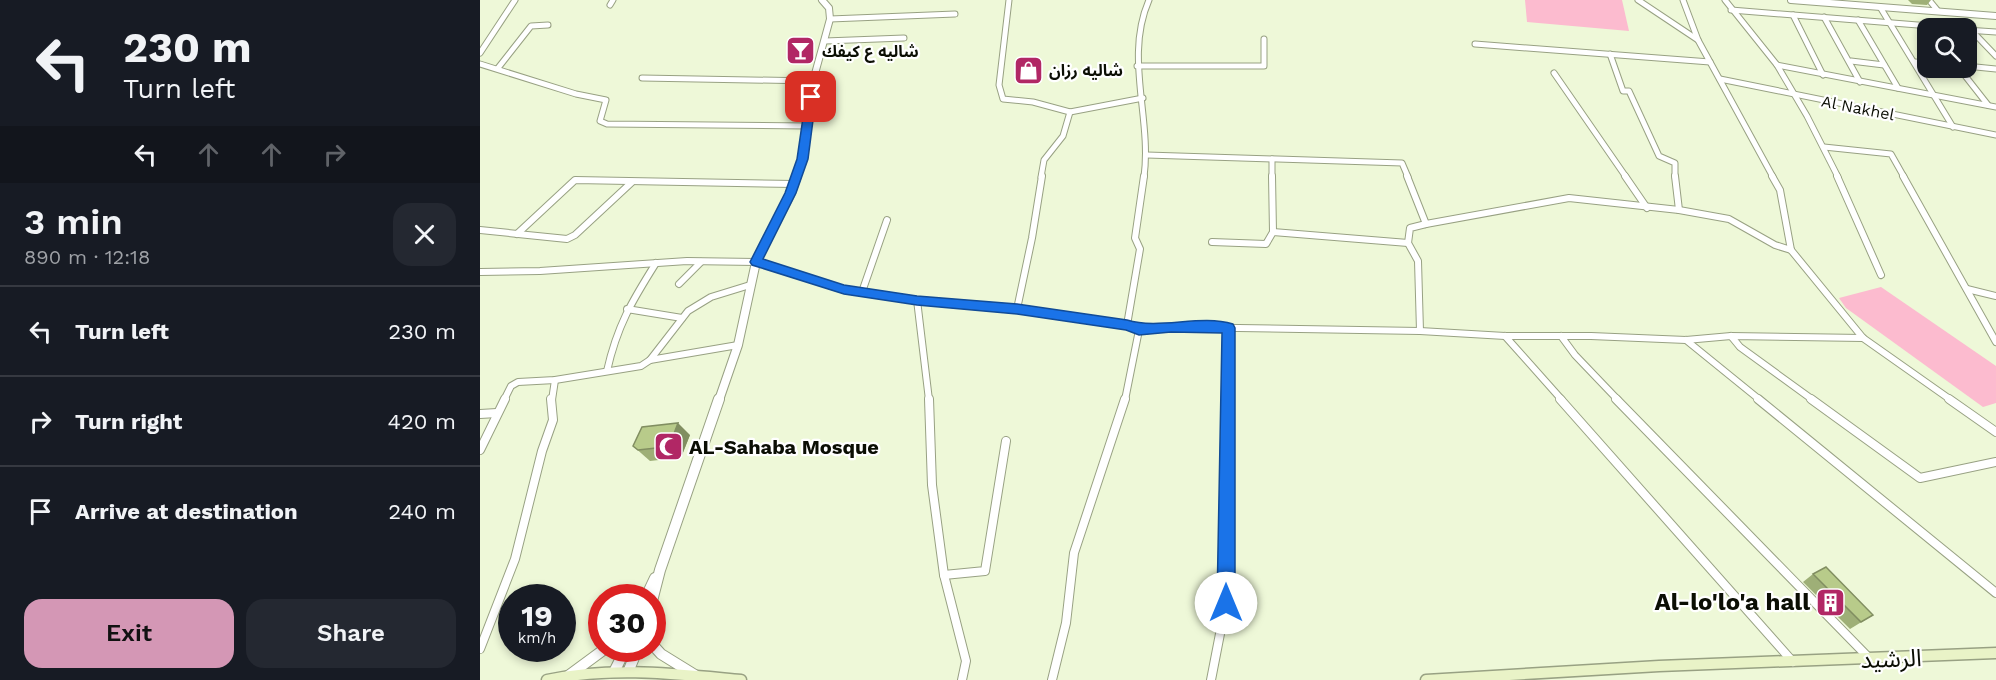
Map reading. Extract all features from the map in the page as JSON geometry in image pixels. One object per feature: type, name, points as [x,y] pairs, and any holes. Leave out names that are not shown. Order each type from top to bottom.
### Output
[{"type":"main road","name":"الرشيد","points":[[1426,680],[1659,666],[1871,660],[1996,653]]},
{"type":"main road","points":[[547,680],[568,676],[628,672],[741,680]]},
{"type":"street","points":[[480,52],[515,0]]},
{"type":"street","points":[[610,5],[613,0]]},
{"type":"street","points":[[656,584],[738,345],[756,262],[794,184],[803,159],[813,81],[831,11],[828,4],[822,0]]},
{"type":"street","points":[[1009,0],[999,85],[1002,99],[1033,102],[1070,112],[1143,98]]},
{"type":"street","points":[[1127,325],[1140,249],[1135,238],[1147,155],[1143,98],[1137,66],[1142,16],[1149,0]]},
{"type":"street","points":[[1638,0],[1698,40]]},
{"type":"street","points":[[1683,0],[1698,40],[1780,190],[1791,250],[1863,338],[1996,432]]},
{"type":"street","points":[[1725,0],[1777,65],[1797,96],[1824,147],[1881,274]]},
{"type":"street","points":[[1791,0],[1996,16]]},
{"type":"street","points":[[1929,0],[1938,11]]},
{"type":"street","points":[[1880,7],[1953,127]]},
{"type":"street","points":[[1731,10],[1917,26]]},
{"type":"street","points":[[830,19],[955,14]]},
{"type":"street","points":[[1792,15],[1823,75]]},
{"type":"street","points":[[1824,17],[1851,62],[1860,82]]},
{"type":"street","points":[[1858,20],[1898,88]]},
{"type":"street","points":[[498,68],[531,26],[548,25]]},
{"type":"street","points":[[1977,31],[1996,32]]},
{"type":"street","points":[[825,41],[904,38]]},
{"type":"street","points":[[1977,38],[1996,56]]},
{"type":"street","points":[[1137,66],[1264,66],[1264,39]]},
{"type":"street","points":[[1475,44],[1710,62]]},
{"type":"street","points":[[1610,54],[1623,91],[1629,92],[1659,156],[1675,163],[1679,210]]},
{"type":"street","points":[[1851,62],[1884,65]]},
{"type":"street","points":[[480,64],[576,94],[606,100],[600,121],[607,124],[807,126]]},
{"type":"street","points":[[1777,65],[1996,107]]},
{"type":"street","points":[[1977,67],[1996,69]]},
{"type":"street","points":[[1554,73],[1647,208]]},
{"type":"street","points":[[642,78],[813,81]]},
{"type":"street","points":[[1967,78],[1988,105]]},
{"type":"street","name":"Al Nakhel","points":[[1720,79],[1996,135]]},
{"type":"street","points":[[1017,309],[1032,238],[1044,160],[1063,136],[1070,112]]},
{"type":"street","points":[[1824,147],[1891,154],[1996,342]]},
{"type":"street","points":[[1147,155],[1402,163],[1426,224]]},
{"type":"street","points":[[1212,242],[1266,244],[1273,232],[1272,159]]},
{"type":"street","points":[[517,234],[575,180],[794,184]]},
{"type":"street","points":[[480,230],[567,239],[575,235],[632,182]]},
{"type":"street","points":[[1420,331],[1418,261],[1408,243],[1410,228],[1426,224],[1569,198],[1679,210],[1729,219],[1775,245],[1791,250]]},
{"type":"street","points":[[862,292],[887,220]]},
{"type":"street","points":[[1273,232],[1408,243]]},
{"type":"street","points":[[679,284],[701,262]]},
{"type":"street","points":[[480,272],[656,263],[756,262],[844,290],[917,300],[1017,309],[1127,325],[1139,330],[1171,327],[1420,331],[1505,336],[1686,340],[1731,336],[1863,338]]},
{"type":"street","points":[[607,371],[614,340],[627,309],[656,263]]},
{"type":"street","points":[[480,450],[511,386],[518,381],[555,380],[641,366],[650,360],[688,310],[711,297],[750,285]]},
{"type":"street","points":[[1967,289],[1996,296]]},
{"type":"street","points":[[917,300],[929,401],[932,485],[944,575],[966,661],[962,680]]},
{"type":"street","points":[[627,309],[682,318]]},
{"type":"street","points":[[1211,680],[1226,603],[1228,328]]},
{"type":"street","points":[[1052,680],[1066,624],[1074,553],[1127,393],[1139,330]]},
{"type":"street","points":[[1505,336],[1793,662]]},
{"type":"street","points":[[1562,336],[1575,356],[1871,660]]},
{"type":"street","points":[[1731,336],[1740,347],[1920,478],[1996,462]]},
{"type":"street","points":[[1686,340],[1996,592]]},
{"type":"street","points":[[650,360],[738,345]]},
{"type":"street","points":[[480,649],[515,559],[542,451],[553,420],[551,393],[555,380]]},
{"type":"street","points":[[480,414],[497,413]]},
{"type":"street","points":[[944,575],[985,571],[1006,441]]},
{"type":"street","points":[[653,584],[660,570]]},
{"type":"street","points":[[666,658],[698,677]]},
{"type":"street","points":[[568,676],[588,661]]},
{"type":"street","points":[[614,672],[619,662]]},
{"type":"street","points":[[628,672],[632,662]]},
{"type":"shaded area","points":[[1525,0],[1622,0],[1629,31],[1527,22]]},
{"type":"shaded area","points":[[1881,287],[1996,366],[1996,403],[1983,407],[1846,308],[1839,298]]},
{"type":"building","points":[[678,423],[670,444],[665,447],[638,450],[633,446],[642,427]]},
{"type":"building","points":[[1826,567],[1873,615],[1861,622],[1813,574]]},
{"type":"place","name":"شاليه ع كيفك","points":[[801,51]]},
{"type":"place","name":"شاليه رزان","points":[[1028,70]]},
{"type":"place","name":"AL-Sahaba Mosque","points":[[668,447]]},
{"type":"place","name":"Al-lo'lo'a hall","points":[[1831,602]]},
{"type":"route","points":[[811,97],[803,159],[791,193],[756,262],[844,290],[917,300],[1017,309],[1080,320],[1127,325],[1139,330],[1171,327],[1228,328],[1226,603]]}]
